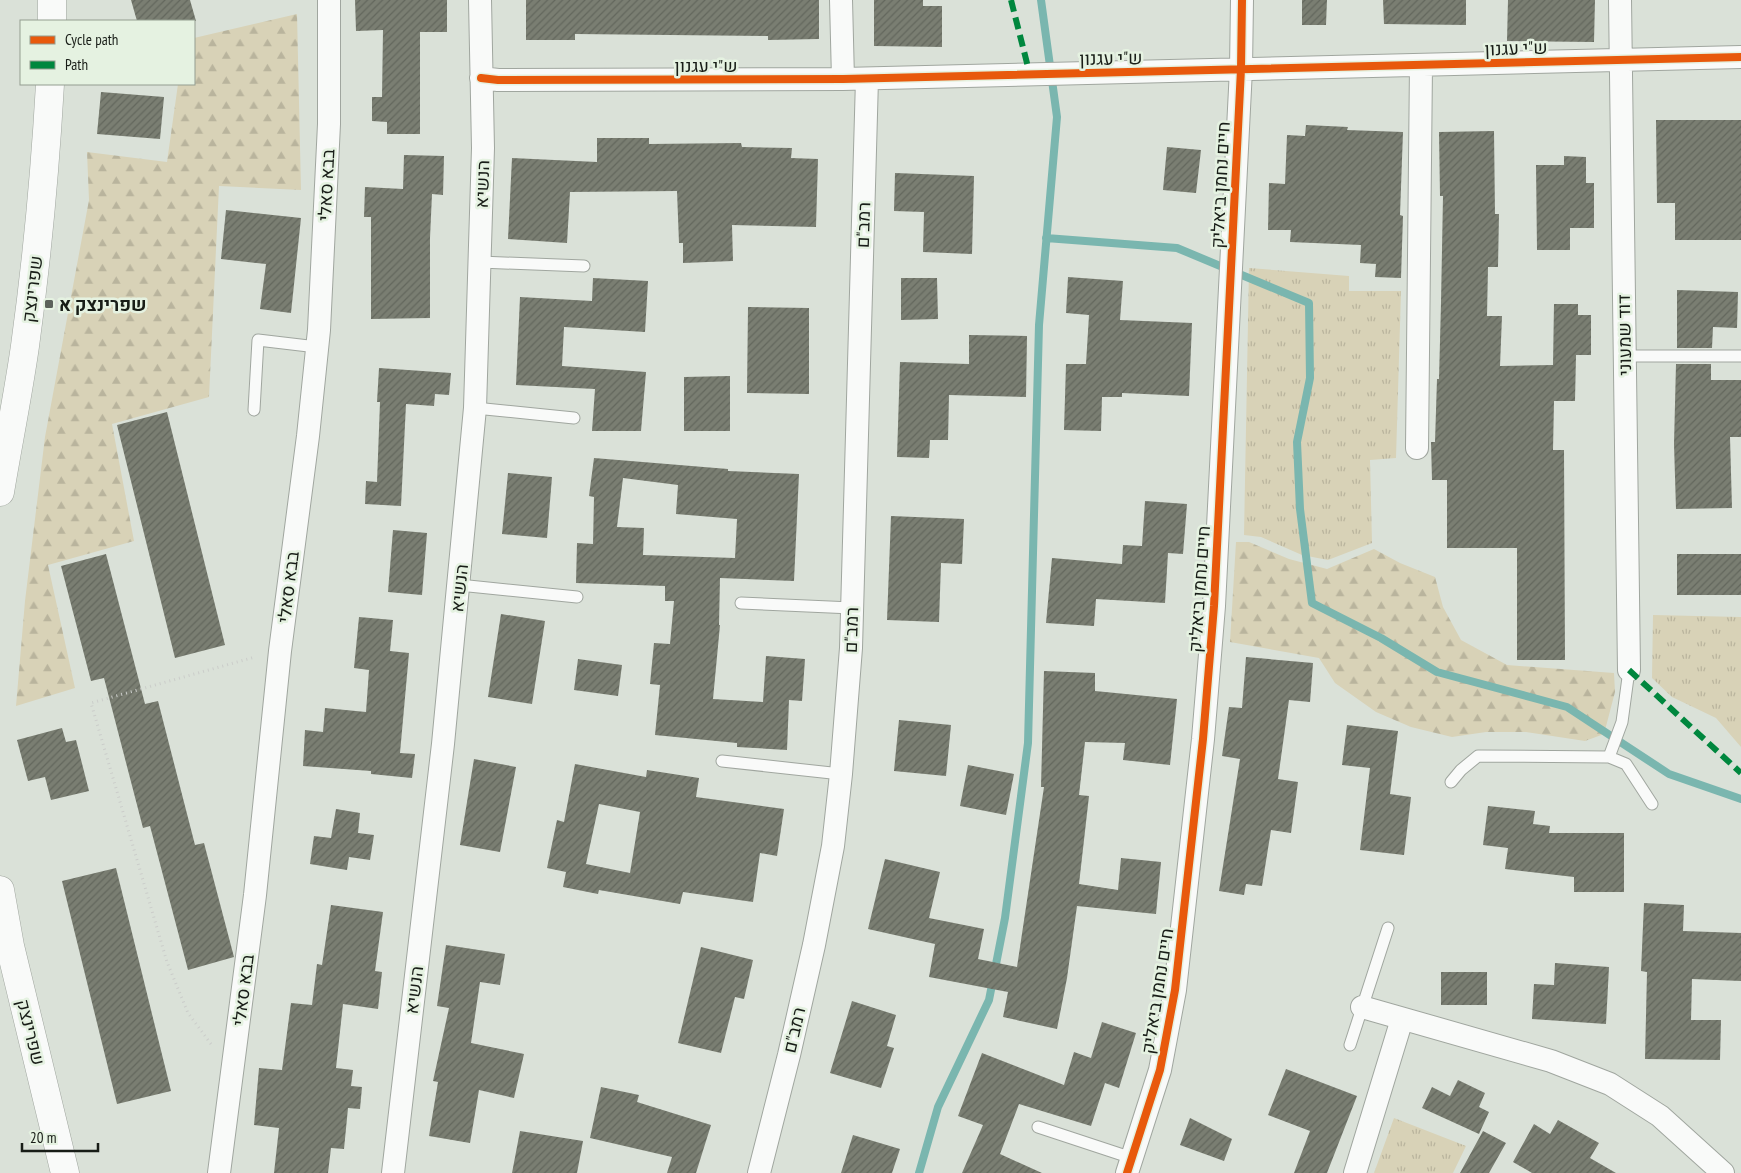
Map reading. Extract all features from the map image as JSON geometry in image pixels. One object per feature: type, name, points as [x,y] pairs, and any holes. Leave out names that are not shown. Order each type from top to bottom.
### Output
[{"type":"street","points":[[52,0],[52,20]]},
{"type":"street","name":"בבא סאלי","points":[[219,1173],[255,895],[280,651],[308,436],[317,347],[329,124],[329,0]]},
{"type":"street","name":"הנשיא","points":[[393,1173],[442,744],[475,408],[483,148],[480,0]]},
{"type":"street","points":[[842,0],[843,79]]},
{"type":"street","name":"חיים נחמן ביאליק","points":[[1129,1165],[1160,1070],[1175,990],[1203,739],[1214,606],[1241,69],[1242,0]]},
{"type":"street","name":"דוד שמעוני","points":[[1620,0],[1629,670]]},
{"type":"street","name":"ש\"י עגנון","points":[[481,78],[498,80],[843,79],[1741,57]]},
{"type":"street","points":[[1416,448],[1421,65]]},
{"type":"street","name":"רמב\"ם","points":[[759,1173],[789,1055],[816,936],[833,846],[841,774],[851,648],[867,78]]},
{"type":"street","name":"שפרינצק","points":[[0,492],[25,348],[46,163],[50,85]]},
{"type":"street","name":"שפרינצק","points":[[0,890],[10,946],[65,1173]]},
{"type":"street","points":[[1362,1007],[1551,1061],[1610,1084],[1660,1116],[1723,1173]]},
{"type":"street","points":[[1355,1173],[1402,1019]]},
{"type":"lane","points":[[480,262],[584,266]]},
{"type":"lane","points":[[254,410],[258,340],[317,347]]},
{"type":"lane","points":[[1625,356],[1741,356]]},
{"type":"lane","points":[[475,408],[574,418]]},
{"type":"lane","points":[[459,585],[577,596]]},
{"type":"lane","points":[[741,603],[852,608]]},
{"type":"lane","points":[[1609,757],[1622,722],[1629,670]]},
{"type":"lane","points":[[1451,782],[1461,770],[1478,756],[1609,757],[1626,764],[1652,804]]},
{"type":"lane","points":[[722,761],[841,774]]},
{"type":"lane","points":[[1350,1045],[1388,928]]},
{"type":"lane","points":[[1038,1127],[1129,1165]]},
{"type":"path","points":[[232,1072],[188,1013],[167,962],[91,703],[280,651]]},
{"type":"green space","points":[[297,14],[301,190],[219,186],[209,397],[112,424],[134,541],[48,565],[75,688],[16,706],[25,601],[45,437],[89,200],[87,152],[167,162],[178,85],[195,85],[195,38]]},
{"type":"green space","points":[[1249,268],[1349,276],[1349,291],[1401,291],[1396,458],[1370,460],[1372,543],[1328,560],[1302,555],[1261,537],[1244,535]]},
{"type":"green space","points":[[1236,542],[1249,542],[1289,559],[1327,569],[1374,549],[1400,563],[1435,577],[1443,607],[1461,640],[1507,665],[1614,673],[1615,692],[1604,734],[1585,741],[1526,732],[1486,732],[1452,737],[1411,727],[1376,712],[1335,683],[1319,658],[1230,642]]},
{"type":"green space","points":[[1653,615],[1741,617],[1741,747],[1716,718],[1672,697],[1652,678]]},
{"type":"green space","points":[[1394,1118],[1466,1146],[1453,1173],[1374,1173]]},
{"type":"building","points":[[131,0],[190,0],[196,21],[195,20],[137,20]]},
{"type":"building","points":[[355,0],[447,0],[447,32],[420,32],[420,134],[387,134],[387,122],[372,121],[372,97],[382,97],[383,30],[356,31]]},
{"type":"building","points":[[526,0],[819,0],[819,39],[768,40],[768,36],[575,34],[575,40],[526,40]]},
{"type":"building","points":[[874,0],[923,0],[923,6],[942,6],[942,47],[874,46]]},
{"type":"building","points":[[1302,0],[1327,0],[1326,25],[1302,25]]},
{"type":"building","points":[[1383,0],[1466,0],[1466,25],[1384,24]]},
{"type":"building","points":[[1508,0],[1595,0],[1594,42],[1507,41]]},
{"type":"building","points":[[101,92],[164,97],[160,139],[97,134]]},
{"type":"building","points":[[1656,120],[1741,120],[1741,240],[1675,240],[1675,203],[1657,203]]},
{"type":"building","points":[[1306,125],[1348,127],[1347,130],[1403,132],[1400,215],[1403,216],[1401,278],[1375,277],[1376,264],[1360,263],[1361,245],[1290,242],[1291,230],[1268,230],[1269,183],[1285,184],[1287,135],[1305,136]]},
{"type":"building","points":[[1494,131],[1495,214],[1499,214],[1498,267],[1488,267],[1487,316],[1502,316],[1500,366],[1553,365],[1554,304],[1578,304],[1578,315],[1591,315],[1591,355],[1576,355],[1575,401],[1554,401],[1553,450],[1564,450],[1565,660],[1517,660],[1517,548],[1447,548],[1447,480],[1432,480],[1431,442],[1435,442],[1441,303],[1443,196],[1440,196],[1439,132]]},
{"type":"building","points":[[597,138],[649,138],[649,144],[741,143],[742,147],[792,148],[791,158],[818,159],[816,227],[732,225],[733,261],[683,263],[683,243],[679,243],[677,191],[570,192],[567,243],[508,239],[512,158],[597,162]]},
{"type":"building","points":[[1167,147],[1201,150],[1196,193],[1163,190]]},
{"type":"building","points":[[404,155],[444,156],[443,195],[432,194],[430,318],[371,319],[371,217],[364,217],[365,187],[403,189]]},
{"type":"building","points":[[1564,156],[1586,157],[1586,183],[1594,183],[1594,228],[1570,228],[1570,250],[1537,250],[1536,165],[1564,165]]},
{"type":"building","points":[[895,173],[974,176],[972,254],[923,252],[924,212],[894,211]]},
{"type":"building","points":[[226,210],[301,218],[291,313],[260,309],[266,264],[221,259]]},
{"type":"building","points":[[1068,277],[1123,281],[1120,320],[1192,323],[1189,396],[1122,393],[1122,397],[1102,397],[1101,431],[1064,430],[1066,364],[1086,364],[1089,315],[1066,313]]},
{"type":"building","points":[[593,278],[648,281],[645,332],[564,327],[562,366],[646,372],[641,431],[592,431],[595,389],[516,385],[520,297],[592,301]]},
{"type":"building","points":[[901,278],[937,278],[938,319],[901,320]]},
{"type":"building","points":[[1677,290],[1738,292],[1737,328],[1713,327],[1712,348],[1677,348]]},
{"type":"building","points":[[748,307],[809,308],[809,394],[747,393]]},
{"type":"building","points":[[969,335],[1027,336],[1026,397],[949,395],[948,440],[930,440],[929,458],[897,457],[900,362],[969,364]]},
{"type":"building","points":[[1676,364],[1711,364],[1711,380],[1741,380],[1741,437],[1730,437],[1732,508],[1676,509],[1674,444]]},
{"type":"building","points":[[379,368],[451,373],[449,395],[435,394],[434,406],[406,404],[401,506],[365,504],[366,481],[377,482],[380,402],[377,402]]},
{"type":"building","points":[[730,376],[730,431],[684,431],[684,377]]},
{"type":"building","points":[[167,412],[225,645],[175,658],[117,425]]},
{"type":"building","points":[[594,458],[728,469],[728,471],[799,474],[794,581],[720,578],[720,625],[713,699],[763,702],[766,656],[805,659],[802,701],[789,700],[787,750],[737,747],[737,743],[655,735],[660,685],[650,684],[654,643],[670,644],[674,601],[665,601],[665,586],[576,583],[577,543],[593,544],[594,497],[589,496]],"holes":[[[623,478],[678,485],[676,514],[737,519],[735,558],[643,555],[644,528],[617,527]]]},
{"type":"building","points":[[508,473],[552,477],[547,538],[502,534]]},
{"type":"building","points":[[1145,501],[1187,504],[1183,554],[1168,553],[1165,603],[1096,599],[1094,626],[1046,623],[1052,558],[1122,564],[1123,545],[1142,546]]},
{"type":"building","points":[[891,516],[964,519],[962,564],[941,563],[939,622],[887,620]]},
{"type":"building","points":[[393,530],[427,533],[422,595],[388,592]]},
{"type":"building","points":[[106,554],[145,704],[158,701],[195,845],[204,843],[234,957],[188,970],[150,826],[143,828],[104,678],[91,681],[61,566]]},
{"type":"building","points":[[1677,554],[1741,554],[1741,595],[1677,595]]},
{"type":"building","points":[[501,614],[545,621],[532,704],[488,697]]},
{"type":"building","points":[[359,617],[393,620],[390,651],[409,653],[400,753],[415,754],[412,778],[371,774],[371,771],[303,766],[305,730],[323,732],[325,708],[366,712],[369,670],[354,668]]},
{"type":"building","points":[[1246,657],[1313,663],[1310,702],[1289,700],[1278,779],[1298,782],[1291,833],[1271,830],[1262,886],[1246,884],[1244,895],[1219,891],[1240,759],[1222,756],[1229,707],[1242,708]]},
{"type":"building","points":[[578,659],[622,665],[618,696],[574,690]]},
{"type":"building","points":[[1044,671],[1095,673],[1095,691],[1177,699],[1170,765],[1123,760],[1125,743],[1085,742],[1079,795],[1089,796],[1079,884],[1118,890],[1121,858],[1161,862],[1156,914],[1077,906],[1067,978],[1057,1029],[1003,1017],[1008,992],[929,977],[935,944],[868,929],[885,859],[940,872],[929,918],[984,929],[978,959],[1017,967],[1044,787],[1041,787]]},
{"type":"building","points":[[899,720],[951,725],[946,776],[894,771]]},
{"type":"building","points":[[1347,725],[1398,731],[1390,794],[1411,797],[1404,855],[1360,850],[1370,768],[1342,765]]},
{"type":"building","points":[[62,728],[66,742],[76,740],[89,791],[51,800],[45,777],[28,781],[17,740]]},
{"type":"building","points":[[474,759],[516,767],[500,852],[460,845]]},
{"type":"building","points":[[575,764],[646,777],[647,770],[699,778],[696,797],[784,809],[777,856],[760,853],[753,902],[683,892],[680,904],[599,890],[598,894],[563,887],[566,872],[547,868],[557,820],[564,822]],"holes":[[[599,804],[640,812],[630,873],[586,864]]]},
{"type":"building","points":[[968,765],[1014,774],[1006,815],[960,806]]},
{"type":"building","points":[[1488,806],[1535,811],[1533,824],[1550,826],[1549,833],[1624,833],[1624,892],[1574,892],[1574,877],[1505,869],[1508,848],[1483,845]]},
{"type":"building","points":[[336,809],[360,813],[358,833],[374,835],[370,860],[349,857],[347,870],[310,864],[314,836],[331,838]]},
{"type":"building","points":[[116,868],[171,1091],[117,1104],[62,881]]},
{"type":"building","points":[[1644,903],[1684,905],[1683,931],[1741,933],[1741,981],[1692,979],[1691,1020],[1721,1020],[1720,1060],[1645,1059],[1647,972],[1641,971]]},
{"type":"building","points":[[331,905],[383,912],[375,971],[382,972],[378,1009],[343,1004],[336,1068],[353,1070],[351,1086],[362,1087],[360,1109],[348,1108],[344,1149],[331,1148],[328,1173],[274,1173],[279,1128],[254,1125],[259,1068],[282,1070],[291,1003],[312,1005],[317,964],[322,965]]},
{"type":"building","points":[[446,945],[505,954],[500,985],[480,982],[471,1043],[524,1054],[514,1098],[479,1090],[470,1143],[429,1136],[438,1082],[433,1081],[449,1008],[437,1006]]},
{"type":"building","points":[[701,947],[753,960],[744,999],[735,997],[721,1053],[678,1043]]},
{"type":"building","points":[[1555,963],[1609,967],[1606,1024],[1532,1019],[1534,984],[1554,985]]},
{"type":"building","points":[[1441,972],[1487,972],[1487,1005],[1441,1005]]},
{"type":"building","points":[[852,1001],[896,1015],[887,1046],[894,1048],[881,1088],[830,1073]]},
{"type":"building","points":[[1102,1022],[1136,1033],[1119,1088],[1105,1083],[1091,1126],[1019,1104],[1000,1154],[1042,1173],[962,1173],[983,1125],[958,1116],[982,1053],[1064,1085],[1074,1052],[1091,1058]]},
{"type":"building","points":[[1286,1069],[1357,1096],[1327,1173],[1294,1173],[1310,1131],[1268,1115]]},
{"type":"building","points":[[1458,1080],[1485,1093],[1479,1107],[1489,1112],[1479,1134],[1422,1108],[1432,1087],[1450,1096]]},
{"type":"building","points":[[601,1087],[639,1095],[637,1102],[711,1125],[696,1173],[667,1173],[672,1157],[590,1138]]},
{"type":"building","points":[[1190,1118],[1232,1139],[1224,1161],[1180,1145]]},
{"type":"building","points":[[1558,1120],[1599,1143],[1590,1158],[1616,1173],[1532,1173],[1513,1162],[1534,1124],[1550,1134]]},
{"type":"building","points":[[520,1131],[583,1141],[577,1173],[512,1173]]},
{"type":"building","points":[[1483,1131],[1506,1143],[1489,1173],[1460,1173]]},
{"type":"building","points":[[853,1135],[900,1149],[892,1173],[841,1173]]},
{"type":"waterway","points":[[919,1173],[938,1107],[989,1000],[1005,918],[1028,743],[1039,325],[1057,117],[1041,0]]},
{"type":"waterway","points":[[1046,238],[1177,248],[1309,303],[1310,378],[1297,442],[1300,509],[1312,603],[1381,638],[1437,672],[1567,707],[1669,774],[1741,799]]},
{"type":"marked path","points":[[1011,0],[1030,75]]},
{"type":"marked path","points":[[1629,670],[1741,773]]},
{"type":"cycle path","points":[[1127,1173],[1160,1070],[1175,990],[1203,739],[1214,606],[1241,69],[1242,0]]},
{"type":"cycle path","points":[[481,78],[498,80],[843,79],[1741,57]]},
{"type":"place","name":"שפרינצק א","points":[[49,304]]}]
